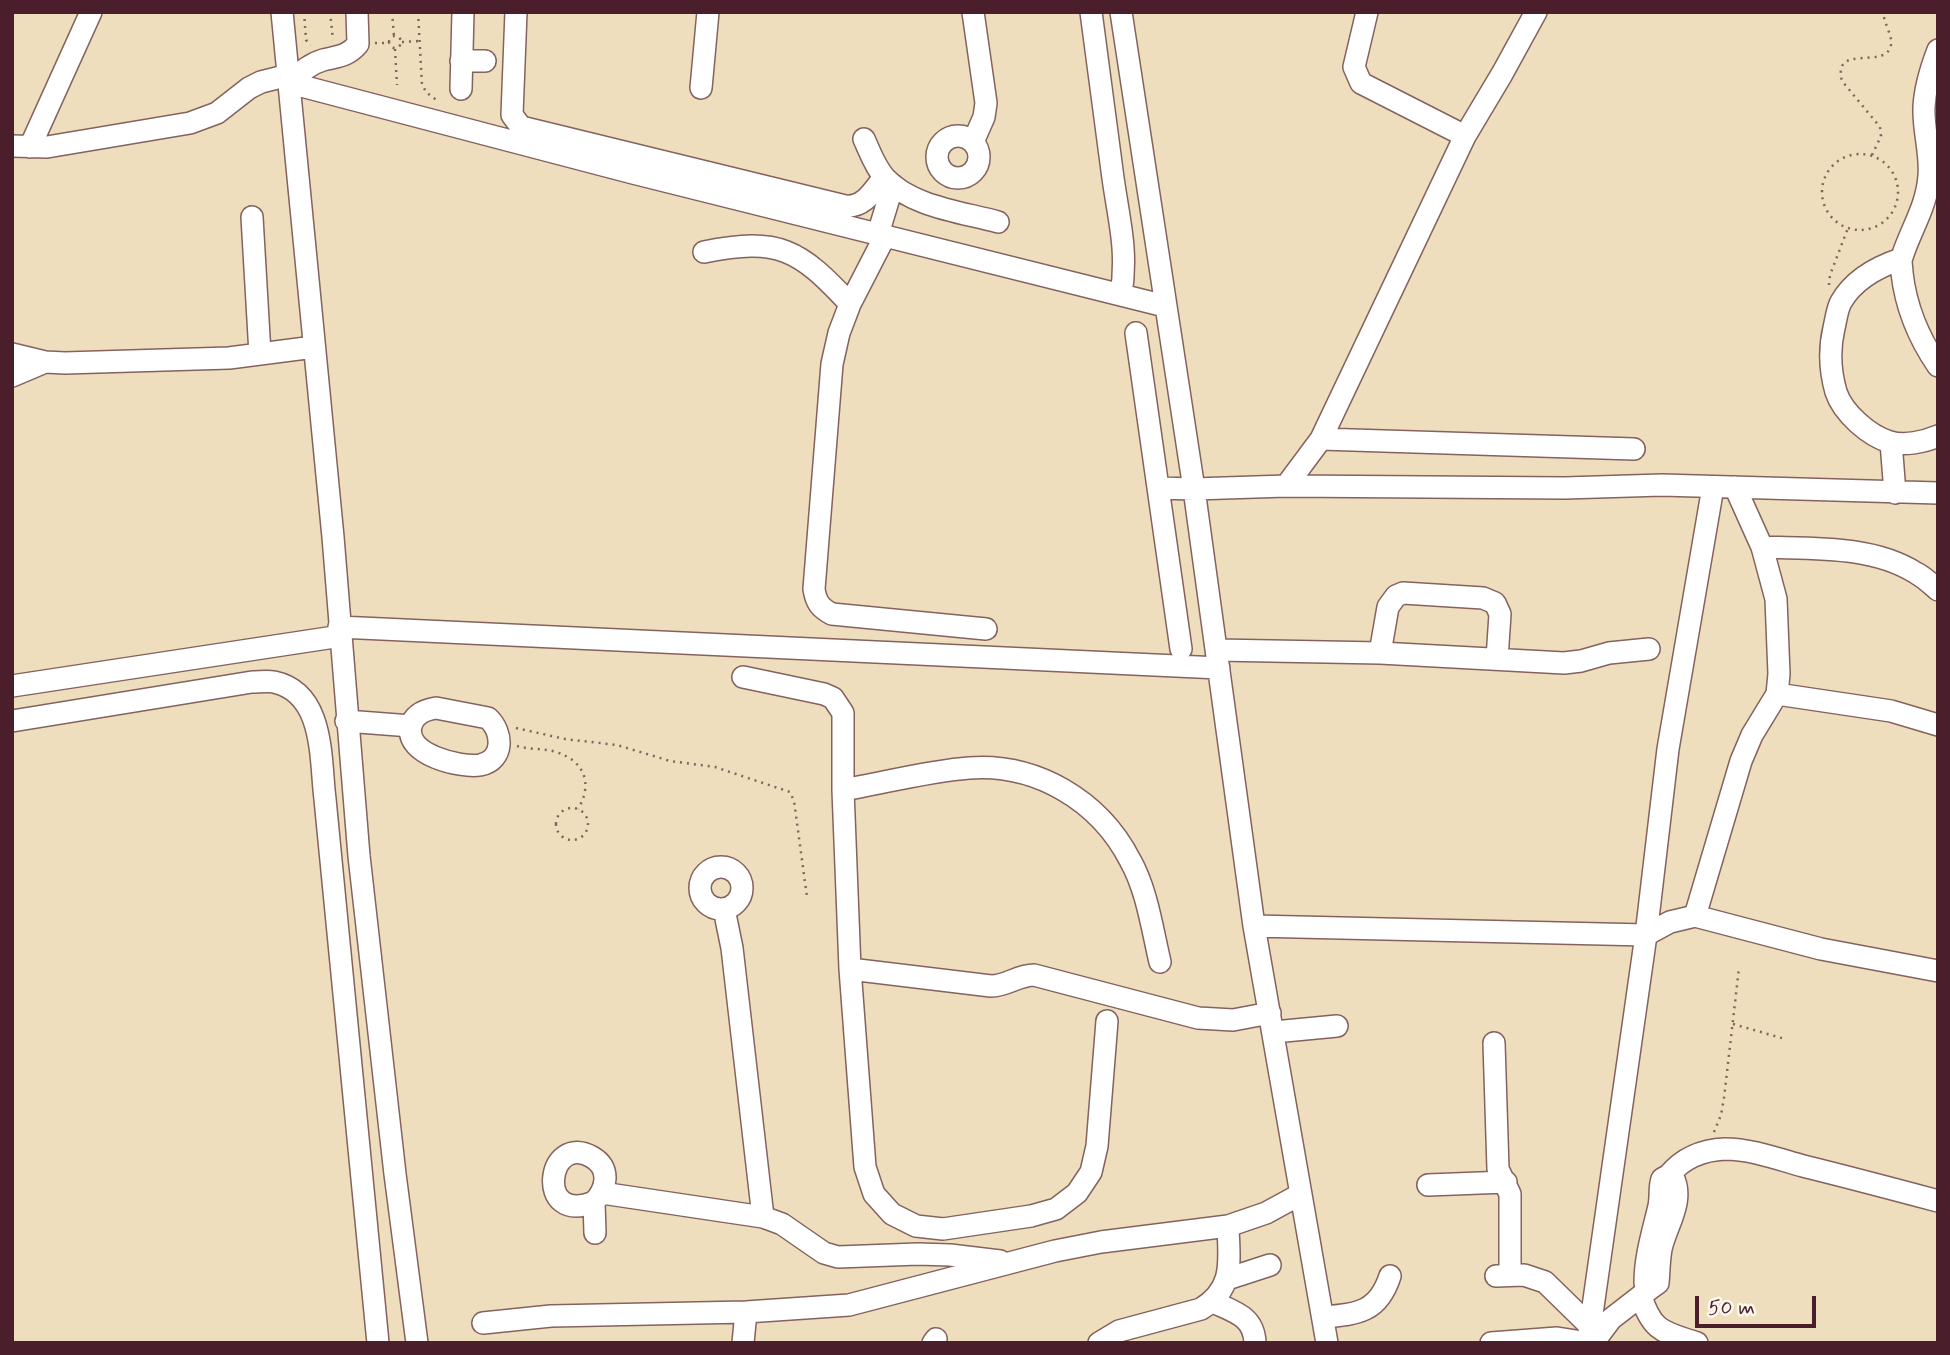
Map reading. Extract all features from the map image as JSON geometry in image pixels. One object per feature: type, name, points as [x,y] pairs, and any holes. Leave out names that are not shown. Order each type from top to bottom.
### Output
[{"type":"street","points":[[90,12],[21,146],[47,147],[197,121],[217,113],[261,82],[290,79],[882,235],[1165,306]]},
{"type":"street","points":[[12,721],[253,682],[273,682],[292,689],[308,704],[316,723],[326,799],[378,1335],[419,1336],[375,1002],[353,795],[333,537],[282,12]]},
{"type":"street","points":[[290,79],[309,66],[341,58],[354,50],[358,44],[357,12]]},
{"type":"street","points":[[461,89],[463,12]]},
{"type":"street","points":[[516,12],[512,115],[521,127],[845,206],[860,204],[888,181]]},
{"type":"street","points":[[701,88],[708,12]]},
{"type":"street","points":[[973,142],[984,117],[986,103],[974,12]]},
{"type":"street","points":[[1091,12],[1123,232],[1125,253],[1121,295]]},
{"type":"street","points":[[1121,12],[1194,489],[1254,926],[1327,1343]]},
{"type":"street","points":[[1367,12],[1354,67],[1361,83],[1465,136]]},
{"type":"street","points":[[1286,486],[1321,439],[1465,136],[1536,12]]},
{"type":"street","points":[[1938,50],[1927,86],[1924,108],[1929,146],[1929,180],[1921,215],[1901,259],[1911,316],[1922,342],[1938,366]]},
{"type":"street","points":[[461,61],[485,61]]},
{"type":"street","points":[[960,136],[973,142],[979,155],[970,174],[956,178],[949,176],[939,166],[938,152],[946,140],[960,136]]},
{"type":"street","points":[[864,139],[877,167],[888,181],[912,197],[999,222]]},
{"type":"street","points":[[948,208],[956,178]]},
{"type":"street","points":[[888,181],[882,235],[850,304],[839,333],[832,364],[815,600],[822,609],[832,614],[986,629]]},
{"type":"street","points":[[252,217],[260,354]]},
{"type":"street","points":[[704,251],[750,244],[775,248],[800,257],[821,272],[850,304]]},
{"type":"street","points":[[1901,259],[1868,273],[1840,303],[1830,346],[1837,394],[1850,415],[1869,431],[1891,442],[1915,443],[1938,436]]},
{"type":"street","points":[[1136,333],[1181,649]]},
{"type":"street","points":[[12,354],[45,362],[196,360],[314,347]]},
{"type":"street","points":[[12,376],[45,362]]},
{"type":"street","points":[[1321,439],[1633,449]]},
{"type":"street","points":[[1891,442],[1895,493]]},
{"type":"street","points":[[1158,488],[1713,486],[1938,493]]},
{"type":"street","points":[[1590,1338],[1646,936],[1668,749],[1713,486]]},
{"type":"street","points":[[1695,916],[1741,761],[1752,735],[1777,694],[1779,674],[1776,599],[1762,547],[1735,487]]},
{"type":"street","points":[[1762,547],[1829,550],[1889,560],[1916,573],[1938,590]]},
{"type":"street","points":[[1380,653],[1388,607],[1396,596],[1410,592],[1483,598],[1495,603],[1500,614],[1497,659]]},
{"type":"street","points":[[12,686],[340,631],[1218,659],[1380,653],[1573,663],[1609,653],[1649,649]]},
{"type":"street","points":[[743,677],[824,694],[833,698],[843,713],[843,790],[850,969],[865,1167],[874,1194],[892,1214],[916,1226],[943,1229],[1031,1216],[1056,1209],[1077,1193],[1091,1172],[1097,1146],[1107,1021]]},
{"type":"street","points":[[1777,694],[1891,711],[1938,725]]},
{"type":"street","points":[[436,708],[488,718],[498,733],[497,752],[489,761],[479,765],[423,753],[415,746],[411,737],[411,726],[416,716],[425,710],[436,708]]},
{"type":"street","points":[[346,721],[411,726]]},
{"type":"street","points":[[843,790],[967,768],[1017,771],[1041,778],[1077,798],[1108,826],[1131,861],[1145,900],[1160,962]]},
{"type":"street","points":[[326,799],[353,795]]},
{"type":"street","points":[[724,909],[732,948],[763,1216]]},
{"type":"street","points":[[1254,926],[1646,936],[1670,922],[1695,916],[1821,949],[1938,971]]},
{"type":"street","points":[[850,969],[990,986],[1006,984],[1024,975],[1034,975],[1198,1018],[1336,1026]]},
{"type":"street","points":[[1494,1043],[1498,1168],[1510,1194],[1503,1275],[1535,1277],[1545,1282],[1590,1338]]},
{"type":"street","points":[[1698,1343],[1670,1334],[1652,1323],[1645,1283],[1648,1251],[1660,1204],[1660,1183],[1662,1178],[1669,1175],[1679,1164],[1710,1150],[1744,1151],[1938,1201]]},
{"type":"street","points":[[1428,1185],[1506,1182]]},
{"type":"street","points":[[483,1323],[594,1314],[747,1312],[849,1305],[1055,1251],[1101,1242],[1228,1226],[1266,1213],[1301,1194]]},
{"type":"street","points":[[595,1233],[598,1198],[763,1216],[782,1224],[817,1249],[838,1257],[950,1255],[1009,1263]]},
{"type":"street","points":[[1098,1343],[1119,1331],[1201,1309],[1213,1302],[1227,1279],[1228,1226]]},
{"type":"street","points":[[905,1254],[906,1290]]},
{"type":"street","points":[[1227,1279],[1270,1265]]},
{"type":"street","points":[[1323,1317],[1353,1314],[1368,1308],[1377,1301],[1390,1276]]},
{"type":"street","points":[[1491,1343],[1590,1338],[1646,1292]]},
{"type":"street","points":[[1213,1302],[1245,1318],[1254,1331],[1255,1343]]},
{"type":"street","points":[[743,1343],[747,1312]]},
{"type":"path","points":[[304,12],[306,40],[313,44]]},
{"type":"path","points":[[324,44],[334,43],[330,12]]},
{"type":"path","points":[[392,12],[394,36],[389,43],[395,49],[397,85]]},
{"type":"path","points":[[418,12],[424,90],[433,99],[451,105],[459,99],[461,89]]},
{"type":"path","points":[[1872,155],[1881,136],[1880,127],[1842,81],[1840,74],[1846,61],[1882,56],[1888,52],[1891,39],[1884,23],[1883,12]]},
{"type":"path","points":[[394,36],[401,38],[402,42]]},
{"type":"path","points":[[402,42],[419,41]]},
{"type":"path","points":[[395,49],[401,46],[402,42]]},
{"type":"path","points":[[1852,154],[1872,155],[1881,160],[1895,175],[1898,195],[1896,205],[1881,224],[1871,229],[1848,228],[1839,224],[1825,209],[1822,200],[1823,180],[1828,170],[1843,157],[1852,154]]},
{"type":"path","points":[[1840,303],[1829,286],[1830,275],[1848,228]]},
{"type":"path","points":[[498,733],[529,749],[558,752],[572,760],[586,780],[587,790],[578,808]]},
{"type":"path","points":[[498,733],[617,745],[670,761],[722,769],[790,792],[794,802],[807,897]]},
{"type":"path","points":[[578,808],[587,817],[587,830],[579,839],[567,839],[557,831],[557,818],[565,809],[578,808]]},
{"type":"path","points":[[1693,1156],[1716,1129],[1721,1115],[1739,968]]},
{"type":"path","points":[[1733,1024],[1785,1039]]}]
